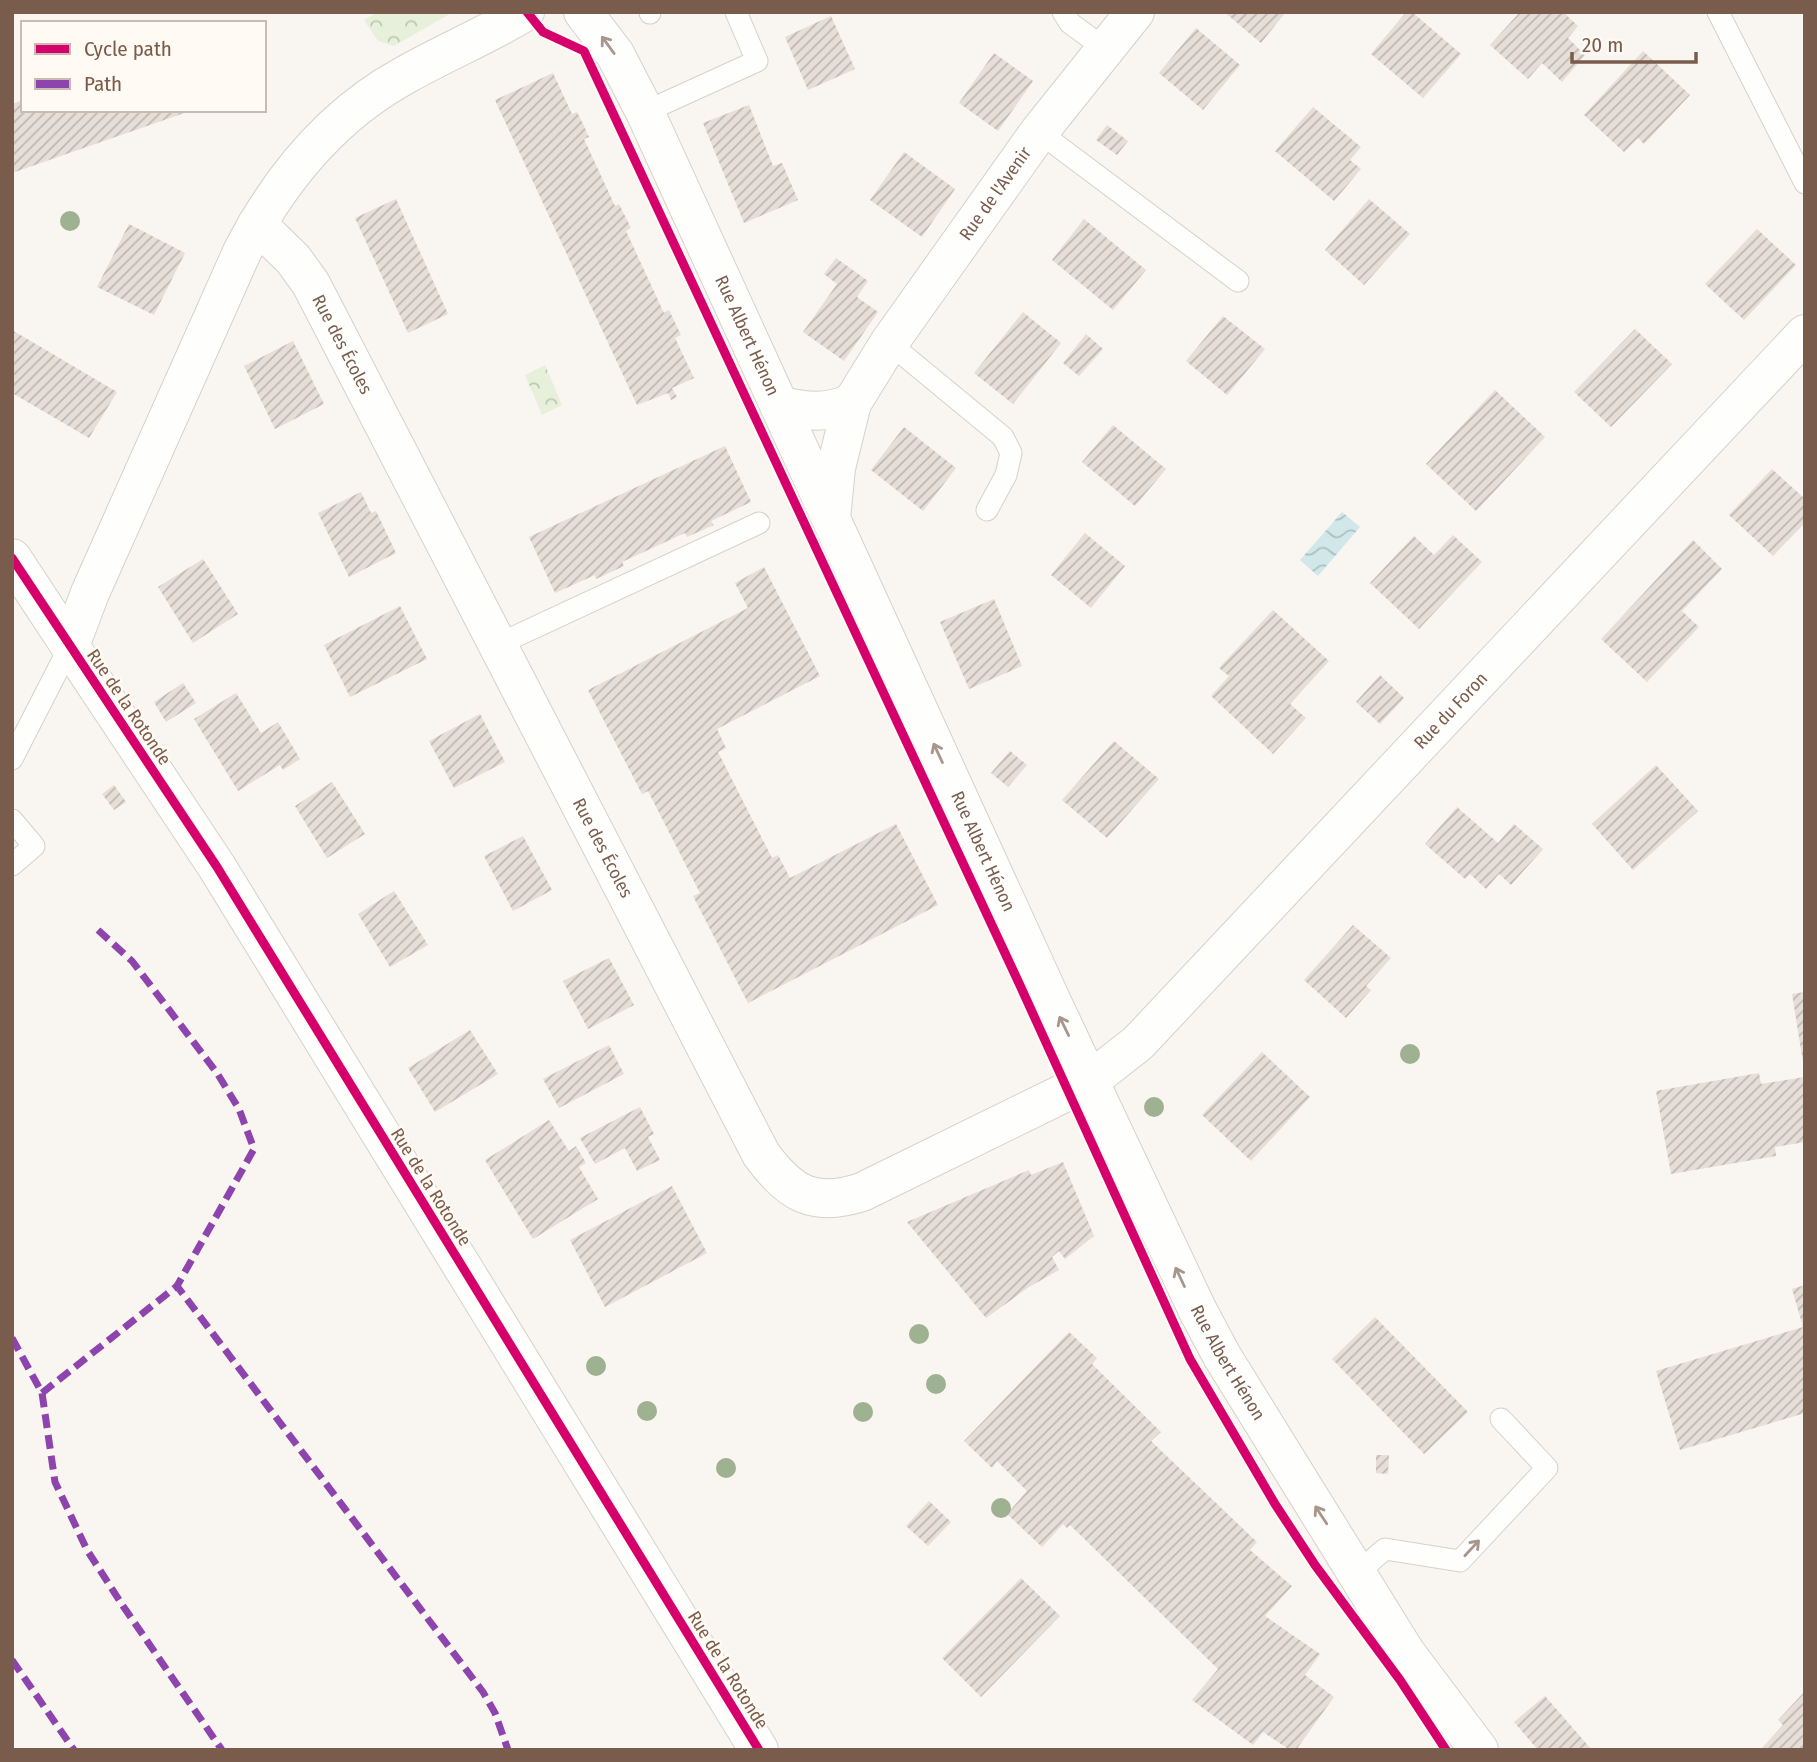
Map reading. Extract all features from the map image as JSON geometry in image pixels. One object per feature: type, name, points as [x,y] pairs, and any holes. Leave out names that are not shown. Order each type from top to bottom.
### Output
[{"type":"street","name":"Rue de la Rotonde","points":[[525,12],[406,74],[369,98],[309,151],[277,191],[257,224],[90,593],[70,646],[217,867],[758,1750]]},
{"type":"street","name":"Rue Albert Hénon","points":[[583,12],[615,54],[645,112],[1171,1257],[1209,1333],[1278,1447],[1371,1561],[1455,1682],[1509,1750]]},
{"type":"street","name":"Rue de l'Avenir","points":[[831,518],[836,468],[852,403],[889,343],[1039,132],[1135,12]]},
{"type":"street","name":"Rue des Écoles","points":[[257,224],[293,259],[311,284],[761,1154],[783,1182],[795,1191],[821,1198],[862,1192],[1089,1079]]},
{"type":"street","name":"Rue du Foron","points":[[1089,1079],[1138,1044],[1805,334]]},
{"type":"street","points":[[779,405],[801,410],[826,411],[838,410],[852,403]]},
{"type":"street","points":[[12,558],[70,646]]},
{"type":"street","name":"Rue Albert Hénon","points":[[1371,1561],[1406,1653],[1479,1750]]},
{"type":"lane","points":[[645,112],[757,61],[736,12]]},
{"type":"lane","points":[[1063,12],[1070,23],[1104,48]]},
{"type":"lane","points":[[1718,12],[1805,183]]},
{"type":"lane","points":[[1039,132],[1238,281]]},
{"type":"lane","points":[[889,343],[1003,437],[1011,453],[1006,475],[987,510]]},
{"type":"lane","points":[[498,645],[759,523]]},
{"type":"lane","points":[[12,759],[70,646]]},
{"type":"lane","points":[[12,820],[34,846],[12,865]]},
{"type":"lane","points":[[1371,1561],[1460,1561],[1547,1468],[1501,1419]]},
{"type":"green space","points":[[378,12],[453,12],[394,46],[378,41],[364,20]]},
{"type":"green space","points":[[545,365],[562,405],[542,415],[525,375]]},
{"type":"water","points":[[1342,512],[1360,527],[1318,576],[1300,560]]},
{"type":"building","points":[[1224,12],[1286,12],[1261,43]]},
{"type":"building","points":[[1406,12],[1412,12],[1461,54],[1423,98],[1371,54]]},
{"type":"building","points":[[1520,12],[1563,12],[1578,26],[1568,38],[1585,55],[1562,82],[1542,63],[1528,79],[1490,45]]},
{"type":"building","points":[[831,16],[855,69],[808,90],[785,37]]},
{"type":"building","points":[[1196,28],[1240,65],[1203,110],[1159,73]]},
{"type":"building","points":[[1643,51],[1690,95],[1644,144],[1638,138],[1624,152],[1584,115]]},
{"type":"building","points":[[994,53],[1033,81],[998,131],[959,103]]},
{"type":"building","points":[[553,73],[572,114],[577,112],[583,124],[589,137],[584,139],[615,206],[619,204],[631,228],[626,231],[664,313],[669,310],[681,335],[675,338],[694,378],[672,388],[677,397],[671,400],[668,393],[637,405],[495,100]]},
{"type":"building","points":[[21,101],[21,112],[187,112],[12,173],[12,104]]},
{"type":"building","points":[[749,105],[773,166],[782,163],[798,200],[744,223],[703,123]]},
{"type":"building","points":[[1313,107],[1361,147],[1350,160],[1361,169],[1334,201],[1275,151]]},
{"type":"building","points":[[1107,125],[1128,141],[1117,155],[1096,140]]},
{"type":"building","points":[[904,152],[955,189],[922,237],[870,200]]},
{"type":"building","points":[[396,199],[448,314],[408,333],[355,218]]},
{"type":"building","points":[[1369,199],[1410,234],[1364,285],[1325,250]]},
{"type":"building","points":[[1084,219],[1146,270],[1113,310],[1052,260]]},
{"type":"building","points":[[129,224],[185,253],[154,315],[97,287]]},
{"type":"building","points":[[1757,229],[1796,265],[1744,320],[1705,284]]},
{"type":"building","points":[[836,258],[868,281],[857,297],[878,312],[844,361],[803,332],[837,284],[824,274]]},
{"type":"building","points":[[1023,312],[1061,343],[1013,404],[974,373]]},
{"type":"building","points":[[1223,316],[1265,349],[1227,395],[1186,361]]},
{"type":"building","points":[[1635,329],[1672,364],[1611,427],[1574,392]]},
{"type":"building","points":[[12,330],[117,392],[89,438],[12,393]]},
{"type":"building","points":[[1086,334],[1103,349],[1079,376],[1063,363]]},
{"type":"building","points":[[293,341],[324,404],[275,429],[244,366]]},
{"type":"building","points":[[1495,390],[1545,437],[1476,511],[1426,464]]},
{"type":"building","points":[[1113,425],[1166,469],[1135,506],[1082,462]]},
{"type":"building","points":[[904,427],[956,468],[923,511],[871,470]]},
{"type":"building","points":[[725,446],[751,502],[711,521],[714,525],[687,537],[685,533],[622,562],[624,566],[596,579],[595,575],[555,593],[529,537]]},
{"type":"building","points":[[1772,469],[1805,499],[1805,523],[1773,556],[1729,515]]},
{"type":"building","points":[[361,492],[371,513],[376,511],[396,553],[349,577],[318,513]]},
{"type":"building","points":[[1085,533],[1125,566],[1091,608],[1051,575]]},
{"type":"building","points":[[1453,535],[1482,562],[1419,629],[1370,583],[1414,536],[1434,555]]},
{"type":"building","points":[[1693,540],[1722,569],[1682,611],[1699,627],[1647,682],[1601,639]]},
{"type":"building","points":[[203,559],[238,614],[193,643],[158,587]]},
{"type":"building","points":[[764,567],[820,676],[717,729],[726,748],[718,752],[772,858],[778,855],[790,878],[896,824],[938,905],[748,1003],[693,896],[700,893],[648,791],[642,794],[588,690],[748,608],[735,583]]},
{"type":"building","points":[[994,599],[1022,666],[969,689],[940,622]]},
{"type":"building","points":[[400,606],[427,659],[350,697],[324,645]]},
{"type":"building","points":[[1273,610],[1329,661],[1290,704],[1306,718],[1273,754],[1211,696],[1229,676],[1219,668]]},
{"type":"building","points":[[1380,675],[1404,698],[1380,724],[1356,702]]},
{"type":"building","points":[[183,683],[196,703],[166,722],[154,702]]},
{"type":"building","points":[[236,693],[261,733],[278,722],[300,759],[283,770],[280,765],[238,791],[194,719]]},
{"type":"building","points":[[480,714],[505,762],[454,788],[429,741]]},
{"type":"building","points":[[1114,741],[1159,779],[1107,838],[1062,800]]},
{"type":"building","points":[[1010,751],[1027,765],[1008,787],[991,773]]},
{"type":"building","points":[[1656,765],[1698,811],[1633,870],[1592,824]]},
{"type":"building","points":[[332,782],[365,834],[327,858],[295,806]]},
{"type":"building","points":[[114,785],[126,802],[114,810],[102,794]]},
{"type":"building","points":[[1457,807],[1498,843],[1514,824],[1543,849],[1511,885],[1499,874],[1486,889],[1470,874],[1465,879],[1425,844]]},
{"type":"building","points":[[523,836],[552,890],[513,911],[484,856]]},
{"type":"building","points":[[394,891],[428,945],[390,967],[358,914]]},
{"type":"building","points":[[1353,925],[1391,958],[1366,986],[1371,990],[1346,1018],[1304,980]]},
{"type":"building","points":[[609,958],[634,1005],[588,1029],[563,981]]},
{"type":"building","points":[[1805,992],[1805,1062],[1803,1062],[1792,994]]},
{"type":"building","points":[[470,1030],[498,1074],[435,1112],[408,1068]]},
{"type":"building","points":[[609,1045],[624,1074],[559,1108],[543,1079]]},
{"type":"building","points":[[1262,1052],[1310,1097],[1251,1161],[1202,1115]]},
{"type":"building","points":[[1759,1073],[1761,1084],[1805,1077],[1805,1142],[1775,1147],[1776,1156],[1671,1174],[1656,1091]]},
{"type":"building","points":[[640,1107],[654,1134],[648,1137],[660,1160],[637,1171],[625,1148],[595,1164],[580,1138]]},
{"type":"building","points":[[549,1120],[569,1151],[576,1146],[586,1163],[579,1167],[598,1199],[533,1239],[485,1160]]},
{"type":"building","points":[[1063,1162],[1094,1236],[1065,1259],[1059,1251],[1052,1257],[1059,1270],[1029,1287],[986,1318],[907,1222],[1029,1170],[1031,1175]]},
{"type":"building","points":[[672,1186],[707,1253],[605,1307],[570,1240]]},
{"type":"building","points":[[1805,1285],[1805,1413],[1680,1450],[1656,1371],[1803,1327],[1792,1289]]},
{"type":"building","points":[[1375,1317],[1468,1412],[1424,1454],[1332,1359]]},
{"type":"building","points":[[1069,1332],[1097,1358],[1092,1364],[1161,1432],[1151,1441],[1257,1542],[1250,1550],[1292,1586],[1265,1616],[1320,1654],[1305,1675],[1334,1697],[1296,1750],[1290,1750],[1263,1732],[1253,1745],[1192,1700],[1218,1669],[1070,1525],[1067,1528],[1063,1524],[1042,1547],[1007,1514],[1027,1491],[997,1461],[992,1468],[964,1441]]},
{"type":"building","points":[[1376,1455],[1389,1455],[1388,1474],[1376,1473]]},
{"type":"building","points":[[929,1501],[951,1522],[928,1546],[906,1526]]},
{"type":"building","points":[[1021,1578],[1060,1616],[981,1697],[942,1658]]},
{"type":"building","points":[[1805,1691],[1805,1750],[1760,1750],[1783,1725],[1778,1720]]},
{"type":"building","points":[[1545,1696],[1592,1750],[1538,1750],[1514,1722]]},
{"type":"marked path","points":[[98,930],[132,961],[217,1073],[239,1109],[254,1149],[177,1286]]},
{"type":"marked path","points":[[42,1393],[177,1286],[483,1692],[495,1713],[508,1750]]},
{"type":"marked path","points":[[12,1338],[42,1393],[55,1482],[87,1550],[222,1750]]},
{"type":"marked path","points":[[12,1660],[74,1750]]},
{"type":"cycle path","points":[[527,12],[543,32],[584,51],[1018,981],[1190,1359],[1275,1504],[1315,1565],[1400,1680],[1446,1750]]},
{"type":"cycle path","points":[[12,558],[217,867],[759,1750]]}]
